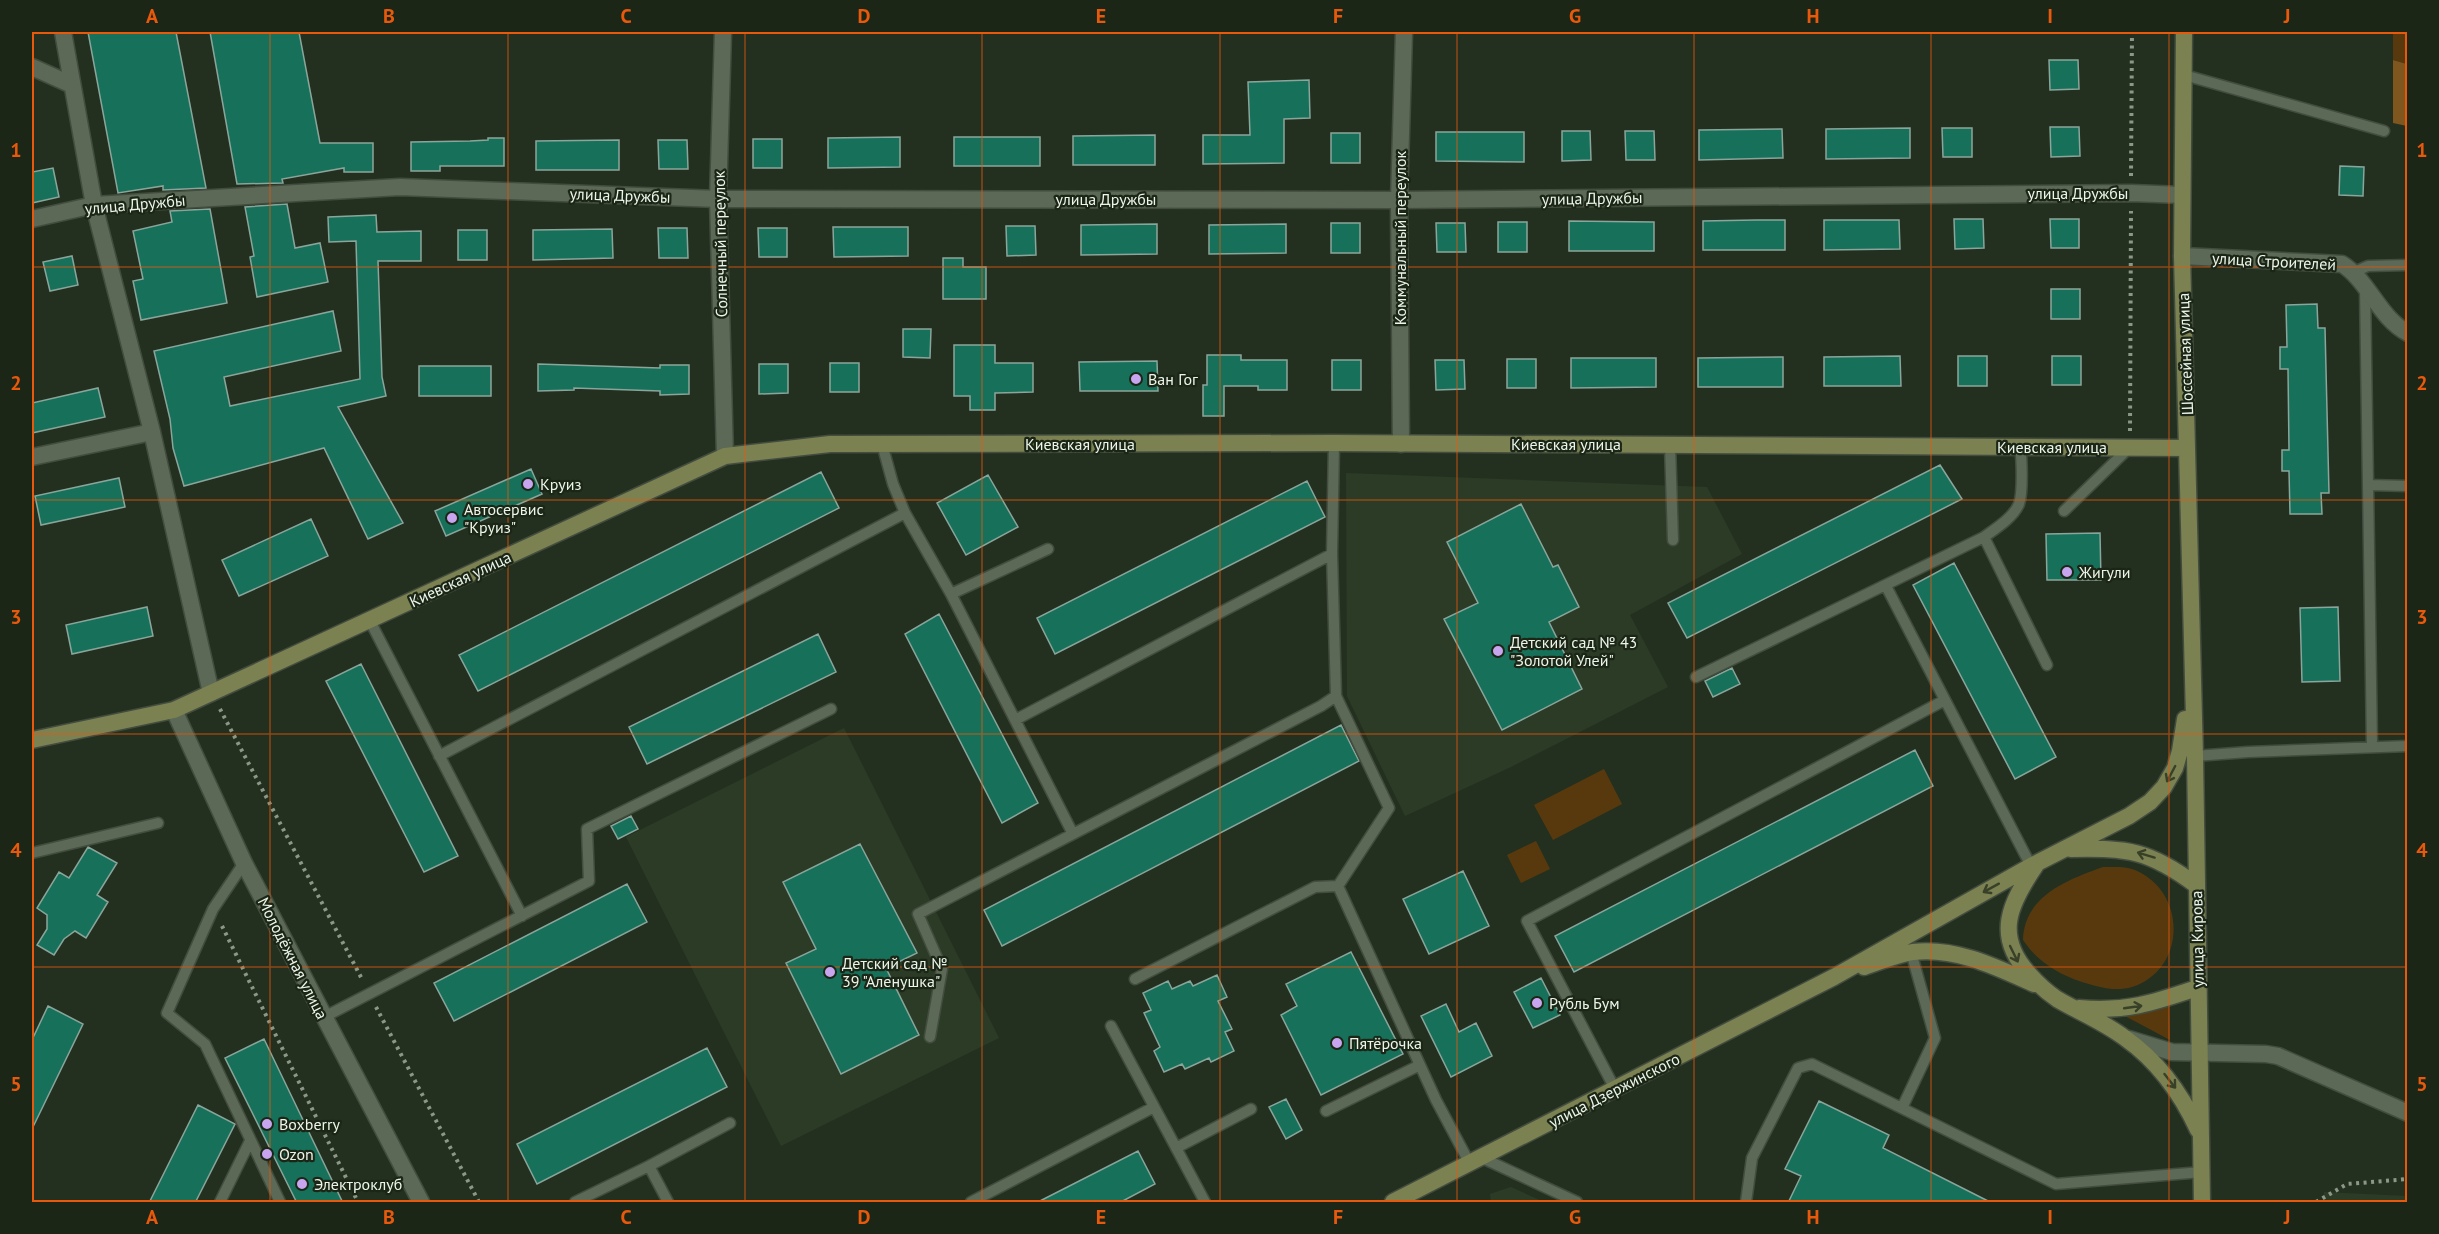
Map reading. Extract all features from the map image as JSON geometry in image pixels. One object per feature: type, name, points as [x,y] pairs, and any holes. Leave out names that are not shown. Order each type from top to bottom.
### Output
[{"type":"main road","name":"Шоссейная улица","points":[[2184,32],[2182,256],[2192,676]]},
{"type":"main road","name":"Киевская улица","points":[[32,741],[174,710],[725,456],[830,444],[1334,443],[2020,446],[2130,441],[2187,448]]},
{"type":"main road","name":"улица Кирова","points":[[2192,676],[2202,1203]]},
{"type":"main road","points":[[1834,977],[2035,864],[2129,816],[2150,802],[2164,787],[2175,768],[2180,751],[2192,676]]},
{"type":"main road","points":[[2065,849],[2102,848],[2132,851],[2156,858],[2196,885]]},
{"type":"main road","points":[[2035,864],[2020,888],[2008,929],[2010,945],[2016,961],[2041,987],[2124,1036],[2146,1054],[2184,1100],[2201,1136]]},
{"type":"main road","points":[[1834,977],[1911,952],[1935,951],[1984,962],[2041,987]]},
{"type":"main road","name":"улица Дзержинского","points":[[1393,1203],[1834,977]]},
{"type":"main road","points":[[2075,1007],[2109,1011],[2144,1006],[2197,988]]},
{"type":"street","points":[[63,32],[94,205],[152,432],[211,693]]},
{"type":"street","name":"Солнечный переулок","points":[[723,32],[718,199],[725,456]]},
{"type":"street","name":"Коммунальный переулок","points":[[1401,444],[1399,200],[1404,32]]},
{"type":"street","points":[[32,67],[72,85]]},
{"type":"street","name":"улица Дружбы","points":[[32,219],[94,205],[400,187],[718,199],[1399,200],[2131,193],[2182,195]]},
{"type":"street","name":"улица Строителей","points":[[2182,256],[2342,264],[2354,272],[2399,328],[2408,333]]},
{"type":"street","points":[[32,457],[152,432]]},
{"type":"street","name":"Молодёжная улица","points":[[174,710],[244,863],[421,1203]]},
{"type":"street","points":[[2124,1036],[2172,1052],[2278,1056],[2408,1113]]},
{"type":"lane","points":[[2184,75],[2384,131]]},
{"type":"lane","points":[[2354,272],[2368,266],[2408,265]]},
{"type":"lane","points":[[2365,288],[2370,485],[2372,746]]},
{"type":"lane","points":[[2064,511],[2130,441]]},
{"type":"lane","points":[[1334,443],[1332,554],[1336,696],[1389,808],[1338,886]]},
{"type":"lane","points":[[882,444],[893,484],[905,513],[951,594],[1073,834]]},
{"type":"lane","points":[[1670,445],[1673,540]]},
{"type":"lane","points":[[1696,677],[1984,537],[2003,523],[2019,504],[2022,464],[2020,446]]},
{"type":"lane","points":[[2370,485],[2408,486]]},
{"type":"lane","points":[[440,756],[905,513]]},
{"type":"lane","points":[[1984,537],[2047,665]]},
{"type":"lane","points":[[951,594],[1048,549]]},
{"type":"lane","points":[[1015,720],[1332,554]]},
{"type":"lane","points":[[1886,586],[1945,700],[2035,864]]},
{"type":"lane","points":[[370,621],[522,916]]},
{"type":"lane","points":[[930,1038],[942,969],[918,914],[1336,696]]},
{"type":"lane","points":[[1615,1089],[1527,921],[1945,700]]},
{"type":"lane","points":[[324,1017],[589,880],[587,829],[831,709]]},
{"type":"lane","points":[[2194,756],[2408,746]]},
{"type":"lane","points":[[32,854],[158,823]]},
{"type":"lane","points":[[244,863],[213,909],[167,1013],[205,1044],[280,1203]]},
{"type":"lane","points":[[1135,979],[1315,887],[1338,886]]},
{"type":"lane","points":[[1338,886],[1420,1065],[1475,1159],[1577,1203]]},
{"type":"lane","points":[[1902,1108],[1935,1038],[1911,952]]},
{"type":"lane","points":[[1111,1026],[1205,1203]]},
{"type":"lane","points":[[1746,1203],[1752,1158],[1798,1068],[1812,1064],[2056,1184],[2202,1172]]},
{"type":"lane","points":[[1326,1112],[1420,1065]]},
{"type":"lane","points":[[971,1203],[1154,1107]]},
{"type":"lane","points":[[1176,1148],[1251,1110]]},
{"type":"lane","points":[[575,1203],[730,1123]]},
{"type":"lane","points":[[220,1203],[250,1140]]},
{"type":"lane","points":[[649,1166],[668,1203]]},
{"type":"path","points":[[2130,441],[2132,32]]},
{"type":"path","points":[[220,709],[479,1203]]},
{"type":"path","points":[[213,909],[358,1203]]},
{"type":"path","points":[[2316,1203],[2347,1185],[2408,1179]]},
{"type":"shaded area","points":[[2393,32],[2407,32],[2407,64],[2393,60]]},
{"type":"shaded area","points":[[2393,60],[2407,64],[2407,126],[2393,123]]},
{"type":"shaded area","name":"Детский сад № 43 \"Золотой Улей\"","points":[[1346,473],[1707,487],[1742,554],[1630,615],[1668,687],[1511,767],[1405,816],[1347,696]]},
{"type":"shaded area","name":"Детский сад № 39 \"Аленушка\"","points":[[844,728],[999,1038],[781,1146],[626,837]]},
{"type":"shaded area","points":[[1604,769],[1622,804],[1553,840],[1534,805]]},
{"type":"shaded area","points":[[1536,841],[1550,869],[1521,883],[1507,855]]},
{"type":"shaded area","points":[[2103,867],[2135,870],[2152,881],[2164,895],[2171,912],[2174,930],[2171,948],[2163,964],[2150,978],[2132,987],[2113,989],[2100,987],[2065,975],[2041,960],[2023,940],[2025,925],[2039,901],[2062,884]]},
{"type":"shaded area","points":[[2169,1006],[2170,1040],[2125,1016]]},
{"type":"shaded area","points":[[1511,1187],[1544,1202],[1491,1202],[1490,1194]]},
{"type":"shaded area","points":[[2324,1192],[2407,1196],[2407,1202],[2324,1202]]},
{"type":"building","points":[[88,32],[176,32],[206,188],[163,190],[163,186],[118,193]]},
{"type":"building","points":[[210,32],[299,32],[320,143],[373,143],[373,172],[344,172],[344,168],[282,179],[283,183],[237,184]]},
{"type":"building","points":[[2049,60],[2078,60],[2079,89],[2050,90]]},
{"type":"building","points":[[1309,80],[1310,118],[1284,119],[1284,163],[1203,164],[1203,135],[1250,135],[1248,82]]},
{"type":"building","points":[[2050,127],[2079,127],[2080,156],[2051,157]]},
{"type":"building","points":[[1910,128],[1910,158],[1826,159],[1826,129]]},
{"type":"building","points":[[1942,128],[1972,128],[1972,157],[1943,157]]},
{"type":"building","points":[[1782,129],[1783,158],[1699,160],[1699,130]]},
{"type":"building","points":[[1562,131],[1590,131],[1591,160],[1562,161]]},
{"type":"building","points":[[1625,131],[1654,131],[1655,160],[1626,160]]},
{"type":"building","points":[[1436,132],[1524,132],[1524,162],[1436,161]]},
{"type":"building","points":[[1331,133],[1360,133],[1360,163],[1331,163]]},
{"type":"building","points":[[1155,135],[1155,165],[1073,165],[1073,136]]},
{"type":"building","points":[[900,137],[900,167],[828,168],[828,138]]},
{"type":"building","points":[[954,137],[1040,137],[1040,166],[954,166]]},
{"type":"building","points":[[488,138],[504,138],[504,166],[440,166],[440,171],[411,171],[411,142],[470,141],[488,140]]},
{"type":"building","points":[[753,139],[782,139],[782,168],[753,168]]},
{"type":"building","points":[[619,140],[619,170],[536,170],[536,141]]},
{"type":"building","points":[[658,140],[687,140],[688,169],[659,169]]},
{"type":"building","points":[[2340,166],[2364,167],[2363,196],[2339,195]]},
{"type":"building","points":[[53,168],[59,197],[32,203],[32,172]]},
{"type":"building","points":[[287,204],[295,248],[320,243],[328,282],[257,297],[250,257],[254,256],[245,207]]},
{"type":"building","points":[[210,209],[227,303],[141,320],[133,281],[143,279],[133,231],[172,222],[170,211]]},
{"type":"building","points":[[376,215],[377,232],[421,231],[421,261],[378,261],[382,377],[386,396],[338,407],[403,523],[368,539],[324,448],[184,486],[173,448],[170,419],[154,351],[333,311],[341,351],[224,377],[230,406],[360,379],[356,241],[329,242],[328,217]]},
{"type":"building","points":[[1954,219],[1983,219],[1984,248],[1955,249]]},
{"type":"building","points":[[2050,219],[2079,219],[2079,248],[2051,248]]},
{"type":"building","points":[[1785,220],[1785,250],[1703,250],[1703,221]]},
{"type":"building","points":[[1824,220],[1899,220],[1900,249],[1824,250]]},
{"type":"building","points":[[1569,221],[1654,222],[1654,251],[1569,251]]},
{"type":"building","points":[[1498,222],[1527,222],[1527,252],[1498,252]]},
{"type":"building","points":[[1331,223],[1360,223],[1360,253],[1331,253]]},
{"type":"building","points":[[1436,223],[1465,223],[1466,252],[1437,252]]},
{"type":"building","points":[[1157,224],[1157,254],[1081,255],[1081,225]]},
{"type":"building","points":[[1286,224],[1286,253],[1209,254],[1209,225]]},
{"type":"building","points":[[1006,226],[1035,226],[1036,255],[1007,256]]},
{"type":"building","points":[[833,227],[908,227],[908,256],[834,257]]},
{"type":"building","points":[[658,228],[687,228],[688,258],[659,258]]},
{"type":"building","points":[[758,228],[787,228],[787,257],[759,257]]},
{"type":"building","points":[[612,229],[613,258],[533,260],[533,230]]},
{"type":"building","points":[[458,230],[487,230],[487,260],[458,260]]},
{"type":"building","points":[[72,256],[78,285],[50,291],[43,262]]},
{"type":"building","points":[[943,258],[963,258],[963,267],[986,267],[986,299],[943,299]]},
{"type":"building","points":[[2051,289],[2080,289],[2080,319],[2051,319]]},
{"type":"building","points":[[2317,304],[2318,328],[2325,328],[2329,493],[2321,493],[2322,514],[2290,514],[2289,471],[2282,471],[2282,450],[2289,450],[2288,369],[2280,369],[2280,347],[2287,347],[2286,305]]},
{"type":"building","points":[[903,329],[931,329],[930,358],[903,357]]},
{"type":"building","points":[[954,345],[995,345],[995,363],[1033,363],[1033,392],[995,393],[995,410],[970,410],[970,396],[954,396]]},
{"type":"building","points":[[1207,355],[1241,355],[1241,360],[1287,360],[1287,390],[1258,390],[1258,386],[1224,386],[1224,416],[1203,416],[1203,385],[1207,385]]},
{"type":"building","points":[[1900,356],[1901,386],[1824,386],[1824,357]]},
{"type":"building","points":[[1958,356],[1987,356],[1987,386],[1958,386]]},
{"type":"building","points":[[2052,356],[2081,356],[2081,385],[2052,385]]},
{"type":"building","points":[[1783,357],[1783,387],[1698,387],[1698,358]]},
{"type":"building","points":[[1571,358],[1656,358],[1656,387],[1571,388]]},
{"type":"building","points":[[1507,359],[1536,359],[1536,388],[1507,388]]},
{"type":"building","points":[[1332,360],[1361,360],[1361,390],[1332,390]]},
{"type":"building","points":[[1435,360],[1464,360],[1465,389],[1436,390]]},
{"type":"building","points":[[1157,361],[1158,391],[1080,391],[1079,362]]},
{"type":"building","points":[[830,363],[859,363],[859,392],[830,392]]},
{"type":"building","points":[[538,364],[660,368],[660,365],[689,365],[689,394],[660,395],[660,391],[574,388],[574,390],[538,391]]},
{"type":"building","points":[[759,364],[788,364],[788,393],[759,394]]},
{"type":"building","points":[[419,366],[491,366],[491,396],[419,396]]},
{"type":"building","points":[[98,388],[105,417],[32,433],[32,403]]},
{"type":"building","points":[[1940,465],[1962,499],[1687,638],[1668,603]]},
{"type":"building","points":[[531,469],[542,494],[446,536],[435,511]]},
{"type":"building","points":[[821,472],[839,508],[478,691],[459,655]]},
{"type":"building","points":[[988,475],[1018,527],[966,555],[937,503]]},
{"type":"building","points":[[119,478],[125,507],[41,525],[35,496]]},
{"type":"building","points":[[1307,481],[1325,517],[1055,654],[1037,618]]},
{"type":"building","points":[[1521,504],[1553,567],[1558,565],[1579,607],[1549,622],[1582,689],[1502,730],[1444,619],[1478,603],[1447,542]]},
{"type":"building","points":[[311,519],[328,556],[239,596],[222,560]]},
{"type":"building","points":[[2100,533],[2101,580],[2047,580],[2046,534]]},
{"type":"building","points":[[1954,563],[2056,757],[2015,779],[1913,585]]},
{"type":"building","points":[[147,607],[153,636],[72,654],[66,625]]},
{"type":"building","points":[[2338,607],[2340,681],[2302,682],[2300,608]]},
{"type":"building","points":[[939,614],[1038,803],[1002,823],[905,634]]},
{"type":"building","points":[[818,634],[836,672],[647,764],[629,727]]},
{"type":"building","points":[[361,664],[458,856],[424,872],[326,681]]},
{"type":"building","points":[[1732,668],[1740,684],[1713,697],[1705,681]]},
{"type":"building","points":[[1341,725],[1359,761],[1002,946],[984,910]]},
{"type":"building","points":[[1915,750],[1933,786],[1574,972],[1555,936]]},
{"type":"building","points":[[631,816],[638,829],[618,839],[611,826]]},
{"type":"building","points":[[860,844],[917,953],[886,968],[919,1035],[841,1074],[786,963],[816,949],[783,882]]},
{"type":"building","points":[[88,847],[117,863],[97,895],[108,902],[86,938],[75,931],[64,939],[54,955],[37,945],[47,929],[47,915],[37,908],[59,872],[69,878]]},
{"type":"building","points":[[1463,871],[1489,926],[1429,954],[1403,899]]},
{"type":"building","points":[[627,884],[647,922],[454,1021],[434,983]]},
{"type":"building","points":[[1351,952],[1403,1054],[1321,1095],[1281,1015],[1297,1006],[1286,984]]},
{"type":"building","points":[[1217,975],[1227,997],[1218,1001],[1232,1029],[1225,1032],[1234,1051],[1211,1062],[1209,1058],[1185,1069],[1182,1064],[1164,1072],[1154,1051],[1160,1047],[1144,1013],[1151,1010],[1143,993],[1168,981],[1172,989],[1190,981],[1193,986]]},
{"type":"building","name":"Рубль Бум","points":[[1541,978],[1560,1015],[1533,1028],[1514,992]]},
{"type":"building","points":[[1446,1004],[1459,1032],[1476,1023],[1492,1056],[1451,1077],[1421,1016]]},
{"type":"building","points":[[48,1006],[83,1024],[32,1129],[32,1040]]},
{"type":"building","points":[[264,1039],[343,1203],[297,1203],[225,1058]]},
{"type":"building","points":[[707,1048],[727,1087],[537,1184],[517,1144]]},
{"type":"building","points":[[1286,1099],[1302,1130],[1286,1139],[1269,1107]]},
{"type":"building","points":[[1819,1101],[1889,1135],[1883,1148],[1992,1203],[1788,1203],[1801,1176],[1785,1169]]},
{"type":"building","points":[[198,1105],[235,1124],[195,1203],[149,1203]]},
{"type":"building","points":[[1138,1151],[1155,1184],[1119,1203],[1036,1203]]},
{"type":"place","name":"Ван Гог","points":[[1136,379]]},
{"type":"place","name":"Круиз","points":[[528,484]]},
{"type":"place","name":"Автосервис \"Круиз\"","points":[[452,518]]},
{"type":"place","name":"Жигули","points":[[2067,572]]},
{"type":"place","name":"Детский сад № 43 \"Золотой Улей\"","points":[[1498,651]]},
{"type":"place","name":"Детский сад № 39 \"Аленушка\"","points":[[830,972]]},
{"type":"place","name":"Рубль Бум","points":[[1537,1003]]},
{"type":"place","name":"Пятёрочка","points":[[1337,1043]]},
{"type":"place","name":"Boxberry","points":[[267,1124]]},
{"type":"place","name":"Ozon","points":[[267,1154]]},
{"type":"place","name":"Электроклуб","points":[[302,1184]]}]
